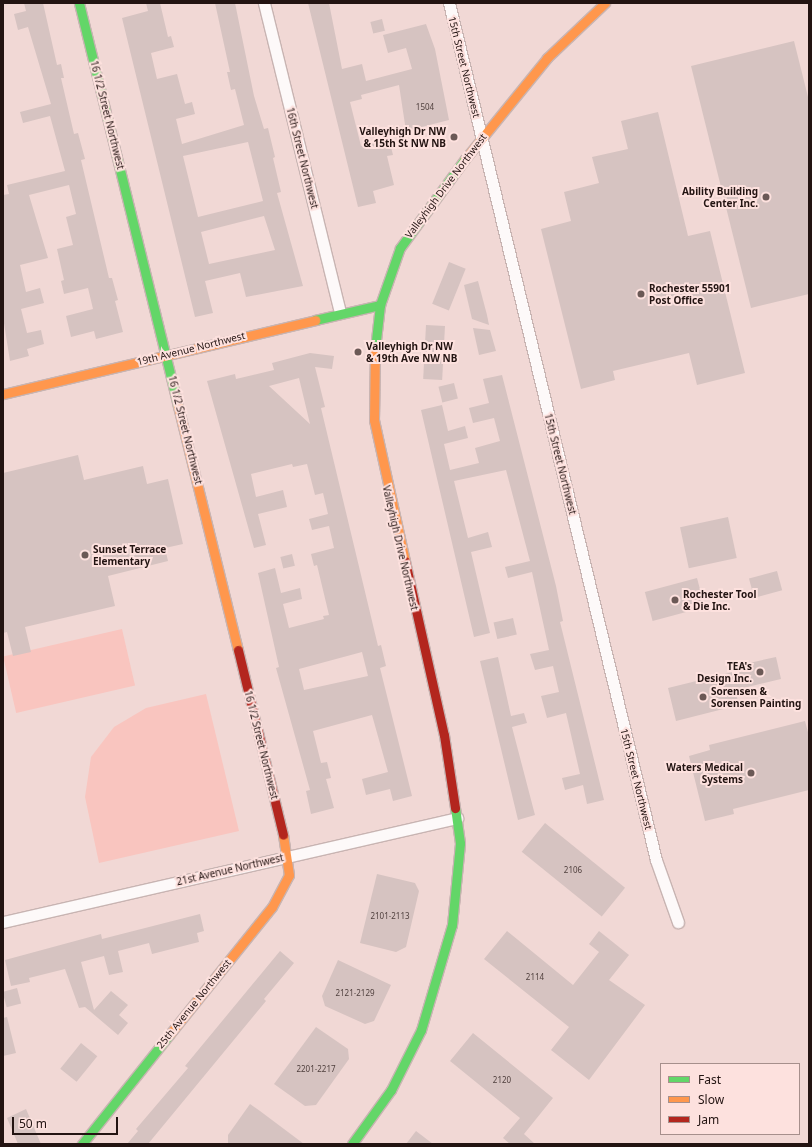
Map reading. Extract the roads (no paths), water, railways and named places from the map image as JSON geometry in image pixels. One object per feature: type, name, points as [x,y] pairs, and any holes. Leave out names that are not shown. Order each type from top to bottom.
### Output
[{"type":"street","name":"16 1/2 Street Northwest","points":[[79,3],[167,355],[288,857]]},
{"type":"street","name":"16th Street Northwest","points":[[264,3],[340,313]]},
{"type":"street","name":"15th Street Northwest","points":[[449,3],[656,860],[678,922]]},
{"type":"street","name":"Valleyhigh Drive Northwest","points":[[352,1144],[403,1070],[434,992],[457,897],[460,843],[444,735],[374,420],[373,362],[380,305],[391,267],[407,235],[482,137],[548,58],[605,3]]},
{"type":"street","name":"19th Avenue Northwest","points":[[3,394],[340,313],[380,305]]},
{"type":"street","name":"21st Avenue Northwest","points":[[3,922],[457,818]]},
{"type":"street","name":"25th Avenue Northwest","points":[[82,1144],[272,907],[289,875],[288,857]]},
{"type":"place","name":"Valleyhigh Dr NW & 15th St NW NB","points":[[454,137]]},
{"type":"place","name":"Ability Building Center Inc.","points":[[766,197]]},
{"type":"place","name":"Rochester 55901 Post Office","points":[[641,294]]},
{"type":"place","name":"Valleyhigh Dr NW & 19th Ave NW NB","points":[[358,352]]},
{"type":"place","name":"Sunset Terrace Elementary","points":[[85,555]]},
{"type":"place","name":"Rochester Tool & Die Inc.","points":[[675,600]]},
{"type":"place","name":"TEA's Design Inc.","points":[[760,672]]},
{"type":"place","name":"Sorensen & Sorensen Painting","points":[[703,697]]},
{"type":"place","name":"Waters Medical Systems","points":[[751,773]]}]
